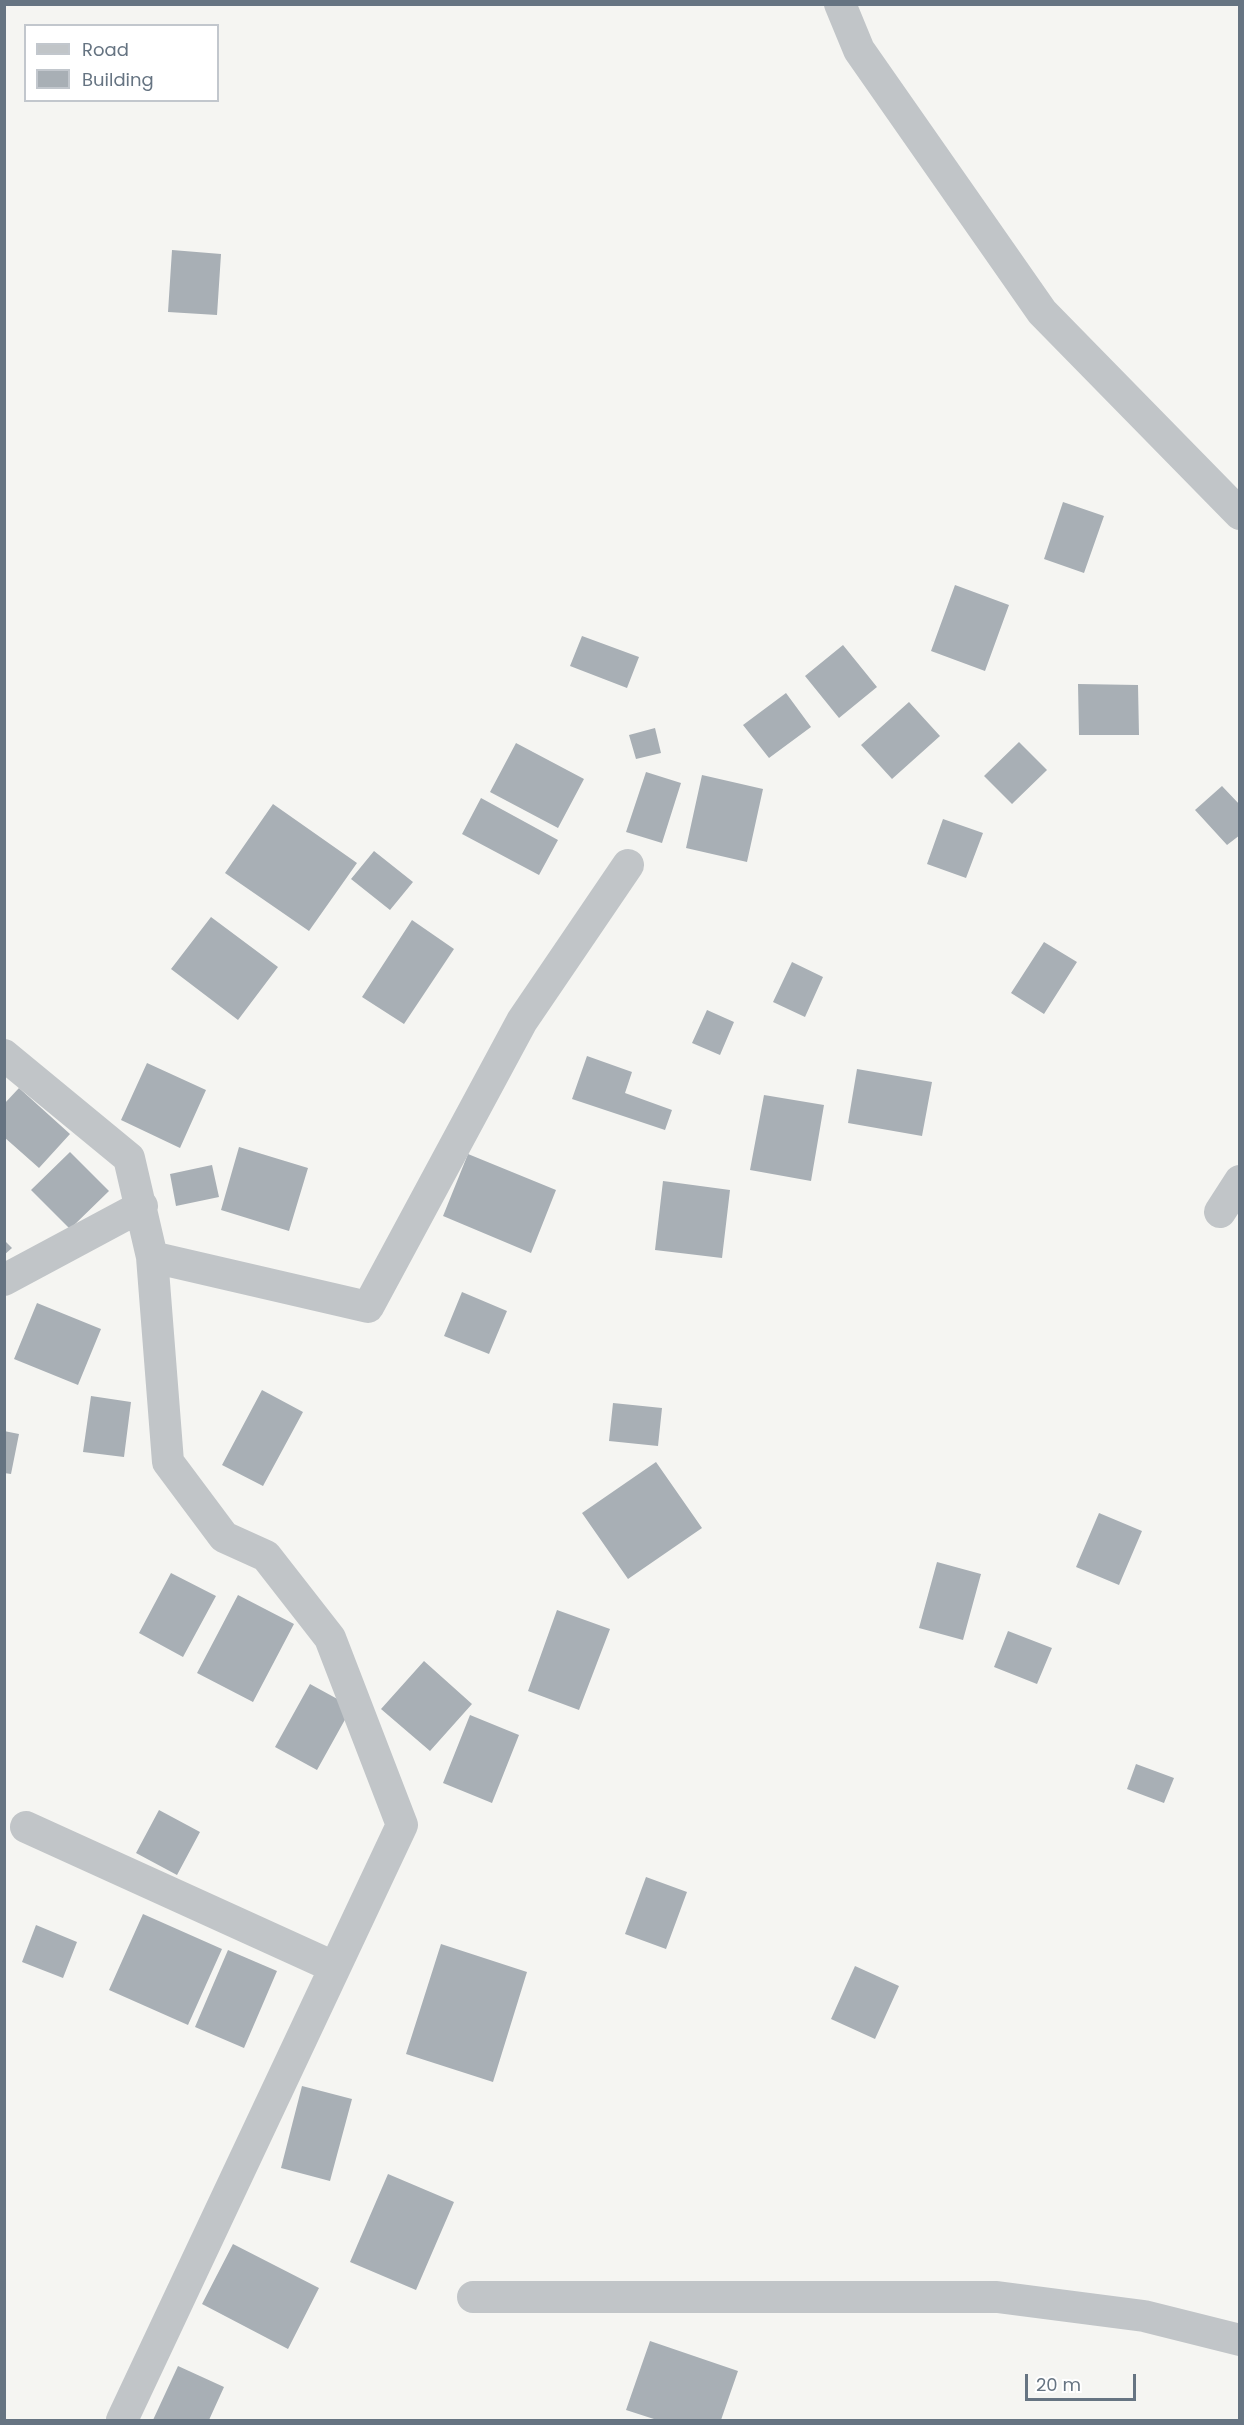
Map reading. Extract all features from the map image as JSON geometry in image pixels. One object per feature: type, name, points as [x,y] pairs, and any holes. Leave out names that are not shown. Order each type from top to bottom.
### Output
[{"type":"street","points":[[840,4],[859,50],[1042,312],[1239,514]]},
{"type":"street","points":[[152,1257],[369,1307],[522,1021],[628,865]]},
{"type":"street","points":[[4,1055],[129,1158],[142,1206],[152,1257],[168,1462],[224,1537],[266,1556],[330,1638],[402,1825],[122,2421]]},
{"type":"street","points":[[1220,1212],[1239,1181]]},
{"type":"street","points":[[4,1280],[142,1206]]},
{"type":"street","points":[[26,1827],[334,1967]]},
{"type":"street","points":[[473,2297],[997,2297],[1144,2316],[1239,2340]]},
{"type":"building","points":[[172,250],[221,254],[217,315],[168,312]]},
{"type":"building","points":[[1063,502],[1104,516],[1084,573],[1044,559]]},
{"type":"building","points":[[955,585],[1009,605],[985,671],[931,651]]},
{"type":"building","points":[[582,636],[639,657],[627,688],[570,666]]},
{"type":"building","points":[[843,645],[877,687],[839,718],[805,676]]},
{"type":"building","points":[[1078,684],[1138,685],[1139,735],[1079,735]]},
{"type":"building","points":[[786,693],[811,727],[769,758],[743,725]]},
{"type":"building","points":[[909,702],[940,736],[892,779],[861,745]]},
{"type":"building","points":[[655,728],[661,753],[636,759],[629,735]]},
{"type":"building","points":[[1019,742],[1047,770],[1012,804],[984,776]]},
{"type":"building","points":[[516,743],[584,779],[558,828],[490,792]]},
{"type":"building","points":[[646,772],[681,783],[662,843],[626,832]]},
{"type":"building","points":[[702,775],[763,789],[747,862],[686,848]]},
{"type":"building","points":[[1222,786],[1240,805],[1240,835],[1227,845],[1195,810]]},
{"type":"building","points":[[481,798],[558,840],[539,875],[462,834]]},
{"type":"building","points":[[273,804],[357,863],[309,931],[225,873]]},
{"type":"building","points":[[943,819],[983,833],[966,878],[927,864]]},
{"type":"building","points":[[374,851],[413,882],[390,910],[351,879]]},
{"type":"building","points":[[211,917],[278,967],[238,1020],[171,969]]},
{"type":"building","points":[[412,920],[454,949],[404,1024],[362,997]]},
{"type":"building","points":[[1044,942],[1077,962],[1044,1014],[1011,993]]},
{"type":"building","points":[[792,962],[823,977],[805,1017],[773,1002]]},
{"type":"building","points":[[707,1010],[734,1022],[720,1055],[692,1043]]},
{"type":"building","points":[[587,1056],[632,1072],[625,1093],[672,1110],[665,1130],[572,1099]]},
{"type":"building","points":[[147,1063],[206,1090],[180,1148],[121,1120]]},
{"type":"building","points":[[857,1069],[932,1082],[922,1136],[848,1123]]},
{"type":"building","points":[[19,1088],[70,1134],[39,1168],[4,1137],[4,1104]]},
{"type":"building","points":[[764,1095],[824,1105],[811,1181],[750,1170]]},
{"type":"building","points":[[239,1147],[308,1168],[289,1231],[221,1210]]},
{"type":"building","points":[[70,1152],[109,1191],[70,1229],[31,1190]]},
{"type":"building","points":[[468,1154],[556,1190],[531,1253],[443,1216]]},
{"type":"building","points":[[212,1165],[219,1197],[176,1206],[170,1174]]},
{"type":"building","points":[[663,1181],[730,1190],[722,1258],[655,1250]]},
{"type":"building","points":[[4,1240],[12,1248],[4,1255]]},
{"type":"building","points":[[462,1292],[507,1311],[489,1354],[444,1336]]},
{"type":"building","points":[[37,1303],[101,1329],[78,1385],[14,1359]]},
{"type":"building","points":[[262,1390],[303,1412],[263,1486],[222,1465]]},
{"type":"building","points":[[91,1396],[131,1402],[124,1457],[83,1452]]},
{"type":"building","points":[[613,1403],[662,1408],[658,1446],[609,1441]]},
{"type":"building","points":[[4,1431],[19,1434],[11,1474],[4,1473]]},
{"type":"building","points":[[656,1462],[702,1528],[628,1579],[582,1513]]},
{"type":"building","points":[[1099,1513],[1142,1531],[1119,1585],[1076,1567]]},
{"type":"building","points":[[937,1562],[981,1574],[963,1640],[919,1628]]},
{"type":"building","points":[[171,1573],[216,1596],[183,1657],[139,1633]]},
{"type":"building","points":[[238,1595],[294,1624],[253,1702],[197,1673]]},
{"type":"building","points":[[557,1610],[610,1629],[579,1710],[528,1691]]},
{"type":"building","points":[[1008,1631],[1052,1648],[1037,1684],[994,1667]]},
{"type":"building","points":[[424,1661],[472,1704],[430,1751],[381,1709]]},
{"type":"building","points":[[310,1684],[352,1707],[317,1770],[275,1747]]},
{"type":"building","points":[[470,1715],[519,1735],[492,1803],[443,1783]]},
{"type":"building","points":[[1136,1764],[1174,1778],[1164,1803],[1127,1789]]},
{"type":"building","points":[[159,1810],[200,1832],[177,1875],[136,1853]]},
{"type":"building","points":[[646,1877],[687,1892],[666,1949],[625,1934]]},
{"type":"building","points":[[143,1914],[222,1949],[188,2025],[109,1990]]},
{"type":"building","points":[[36,1925],[77,1942],[63,1978],[22,1962]]},
{"type":"building","points":[[441,1944],[527,1972],[493,2082],[406,2054]]},
{"type":"building","points":[[228,1950],[277,1971],[244,2048],[195,2027]]},
{"type":"building","points":[[855,1966],[899,1986],[875,2039],[831,2019]]},
{"type":"building","points":[[302,2086],[352,2099],[330,2181],[281,2168]]},
{"type":"building","points":[[388,2174],[454,2202],[416,2290],[350,2262]]},
{"type":"building","points":[[233,2244],[319,2288],[288,2349],[202,2304]]},
{"type":"building","points":[[650,2341],[738,2371],[721,2420],[657,2420],[626,2410]]},
{"type":"building","points":[[178,2366],[224,2387],[209,2420],[153,2420]]}]
